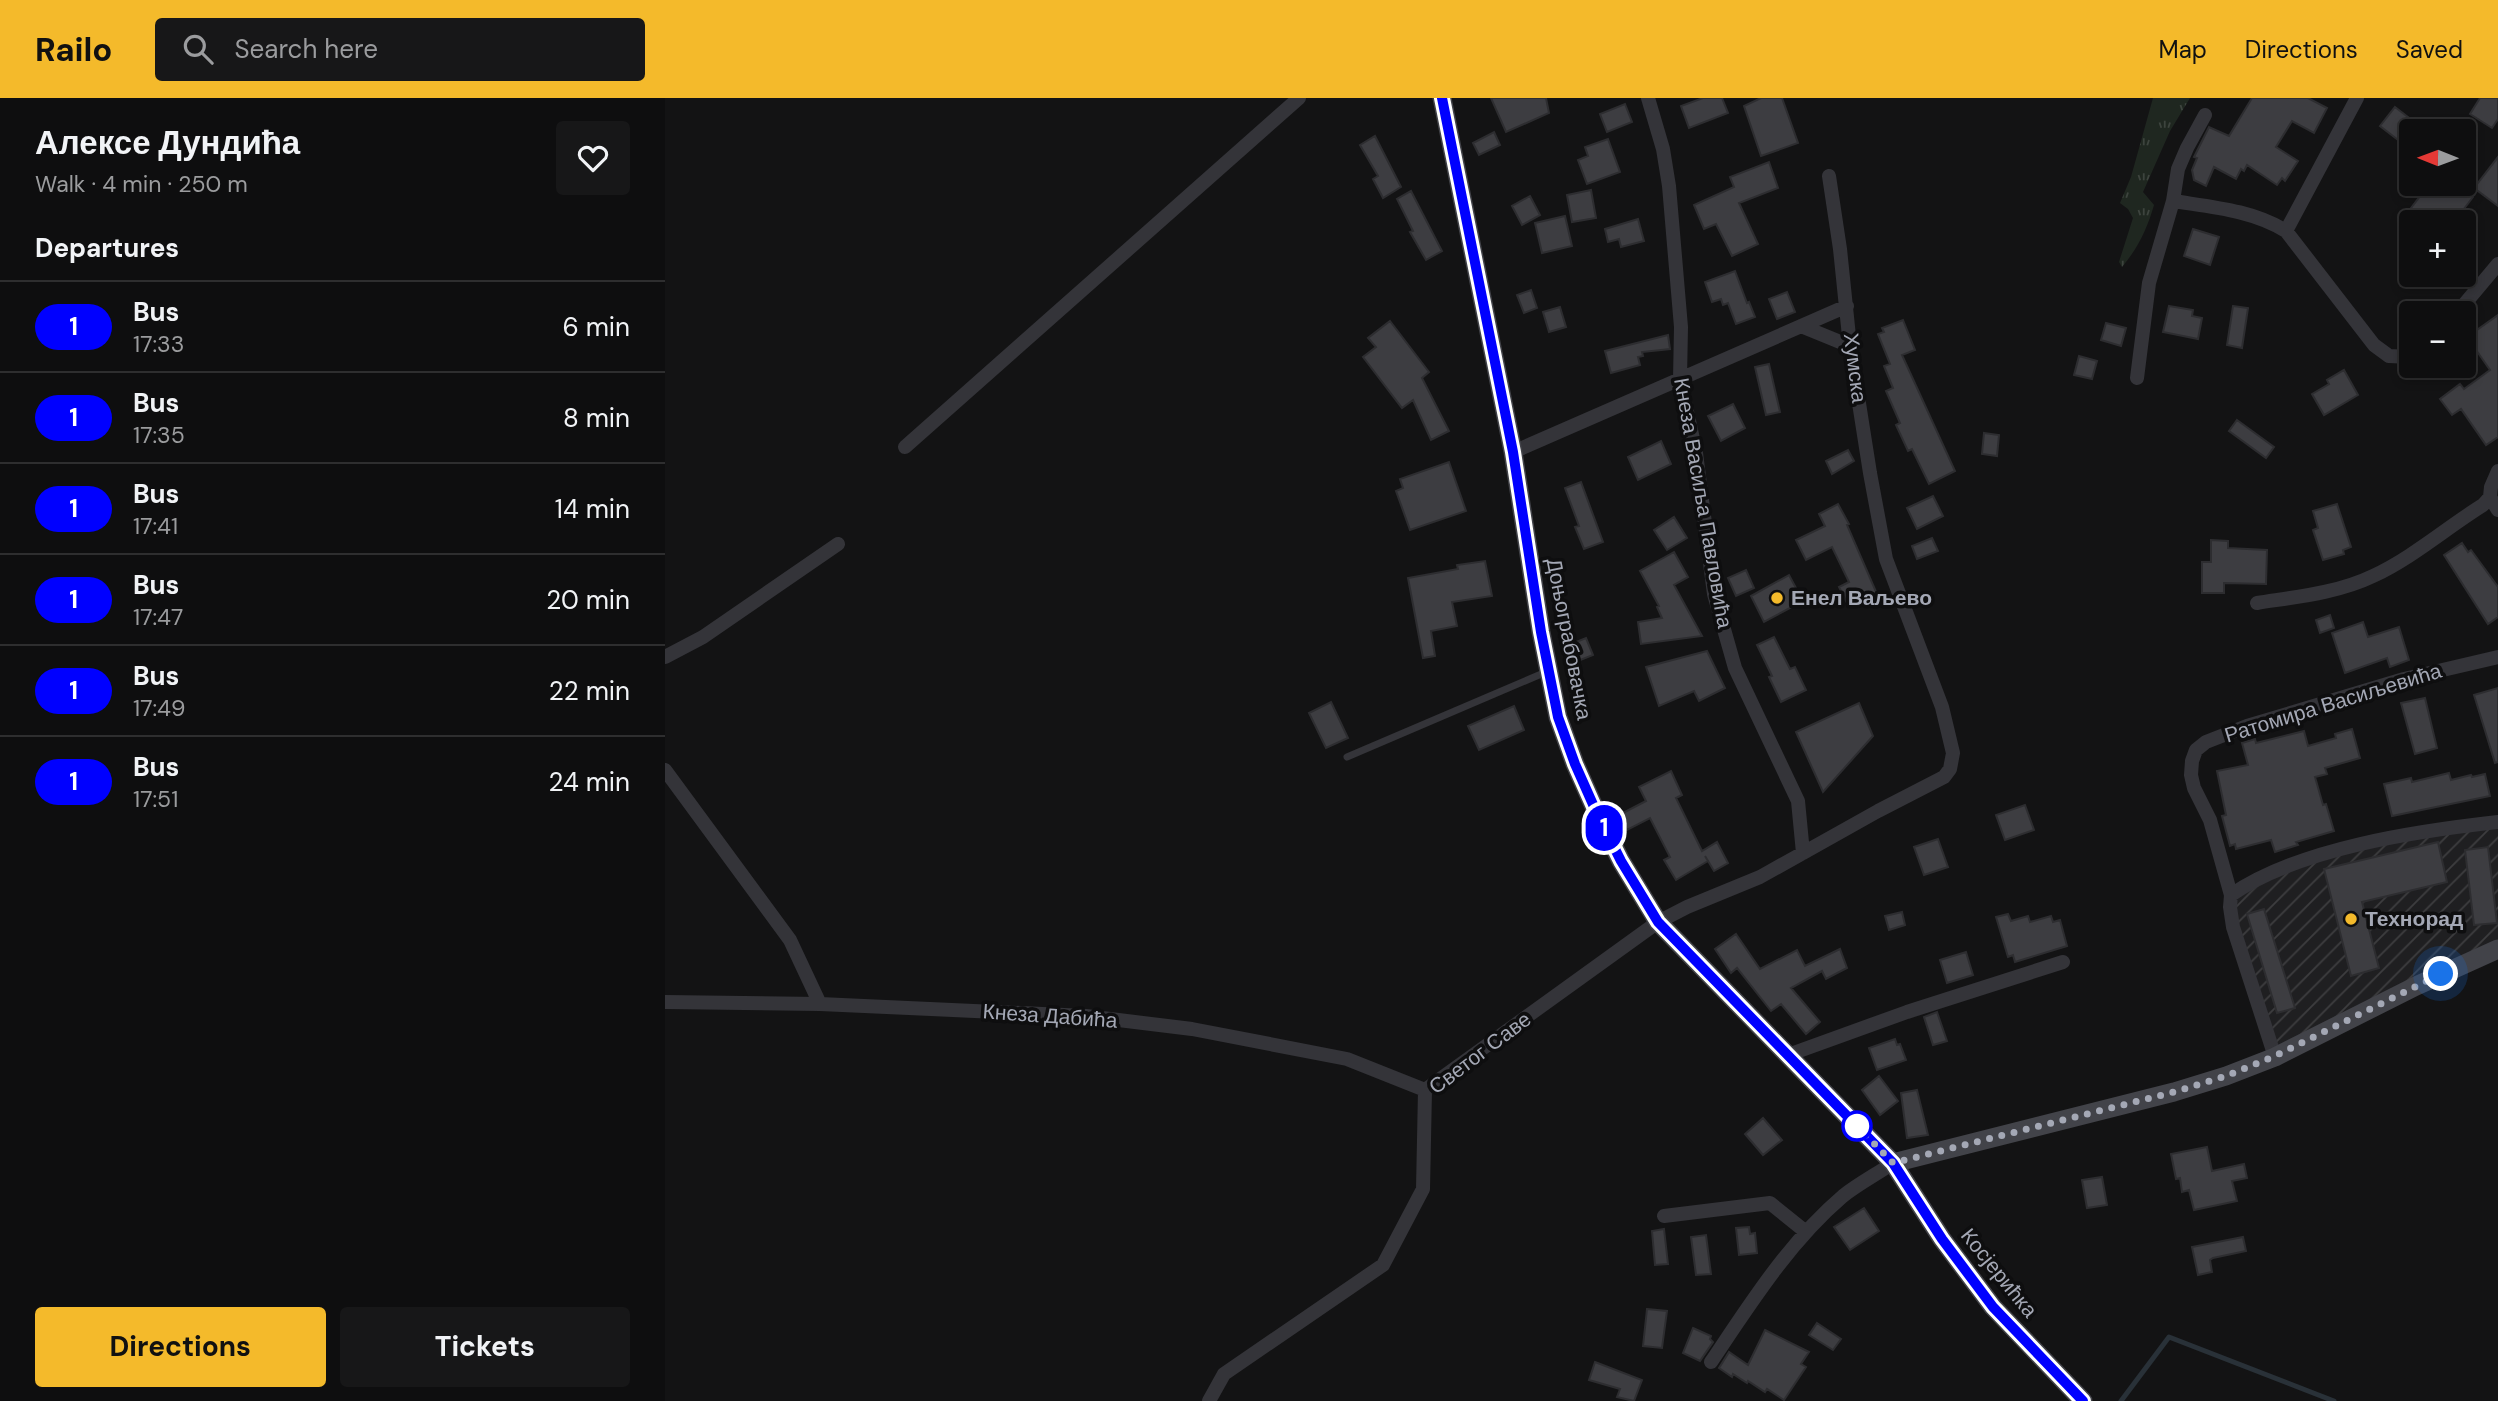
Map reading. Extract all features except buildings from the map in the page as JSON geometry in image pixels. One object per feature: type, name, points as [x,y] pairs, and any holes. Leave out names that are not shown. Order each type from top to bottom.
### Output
[{"type":"street","points":[[905,447],[1299,98]]},
{"type":"street","name":"Доњограбовачка","points":[[1442,98],[1513,452],[1541,632],[1558,717],[1575,764],[1621,861],[1658,922],[1893,1163]]},
{"type":"street","name":"Кнеза Васиља Павловића","points":[[1648,98],[1663,149],[1669,186],[1681,327],[1680,379],[1696,453],[1714,594],[1735,668],[1798,801],[1803,853]]},
{"type":"street","points":[[2286,231],[2357,98]]},
{"type":"street","points":[[2137,378],[2149,283],[2173,201],[2181,160],[2205,115]]},
{"type":"street","name":"Хумска","points":[[1803,853],[1944,777],[1953,761],[1942,708],[1886,559],[1850,346],[1829,176]]},
{"type":"street","points":[[2173,201],[2265,219],[2286,231],[2374,345],[2389,356],[2399,356]]},
{"type":"street","points":[[2467,301],[2498,264]]},
{"type":"street","points":[[1513,452],[1847,306]]},
{"type":"street","points":[[1801,326],[1850,346]]},
{"type":"street","points":[[2257,603],[2310,594],[2371,578],[2483,505],[2494,504],[2491,487],[2498,471]]},
{"type":"street","points":[[665,657],[703,637],[838,544]]},
{"type":"street","name":"Ратомира Васиљевића","points":[[2231,895],[2210,820],[2194,788],[2191,775],[2196,750],[2215,738],[2260,722],[2404,679],[2498,657]]},
{"type":"street","points":[[665,770],[790,940],[820,1004]]},
{"type":"street","points":[[2275,1056],[2233,927],[2231,895],[2246,884],[2307,859],[2350,847],[2441,828],[2498,822]]},
{"type":"street","name":"Светог Саве","points":[[1209,1401],[1224,1374],[1383,1265],[1423,1189],[1425,1090],[1658,922],[1761,877],[1803,853]]},
{"type":"street","points":[[1711,1362],[1754,1298],[1806,1233],[1844,1195],[1893,1163],[2174,1092],[2226,1076],[2275,1056],[2416,986],[2498,949]]},
{"type":"street","points":[[1788,1055],[1906,1012],[2063,962]]},
{"type":"street","name":"Кнеза Дабића","points":[[665,1002],[820,1004],[1086,1016],[1192,1029],[1347,1059],[1425,1090]]},
{"type":"street","name":"Косјерићка","points":[[1893,1163],[1942,1239],[1993,1307],[2083,1401]]},
{"type":"street","points":[[1664,1216],[1770,1203],[1806,1233]]},
{"type":"lane","points":[[1347,757],[1549,671]]},
{"type":"shaded area","points":[[2498,822],[2498,949],[2275,1057],[2230,907],[2246,885],[2307,859]]},
{"type":"green space","points":[[2153,98],[2190,98],[2170,131],[2143,192],[2154,205],[2141,238],[2122,267],[2119,262],[2133,218],[2128,209],[2120,203],[2131,177]]},
{"type":"waterway","points":[[2121,1401],[2169,1337],[2334,1401]]},
{"type":"bus line","name":"1","points":[[1442,98],[1513,452],[1541,632],[1558,717],[1595,809],[1621,861],[1658,922],[1893,1163],[1942,1239],[1993,1307],[2083,1401]]},
{"type":"place","name":"Енел Ваљево","points":[[1777,598]]},
{"type":"place","name":"Технорад","points":[[2351,919]]},
{"type":"route","points":[[1857,1126],[1893,1163],[2174,1092],[2226,1076],[2275,1056],[2441,974]]}]
